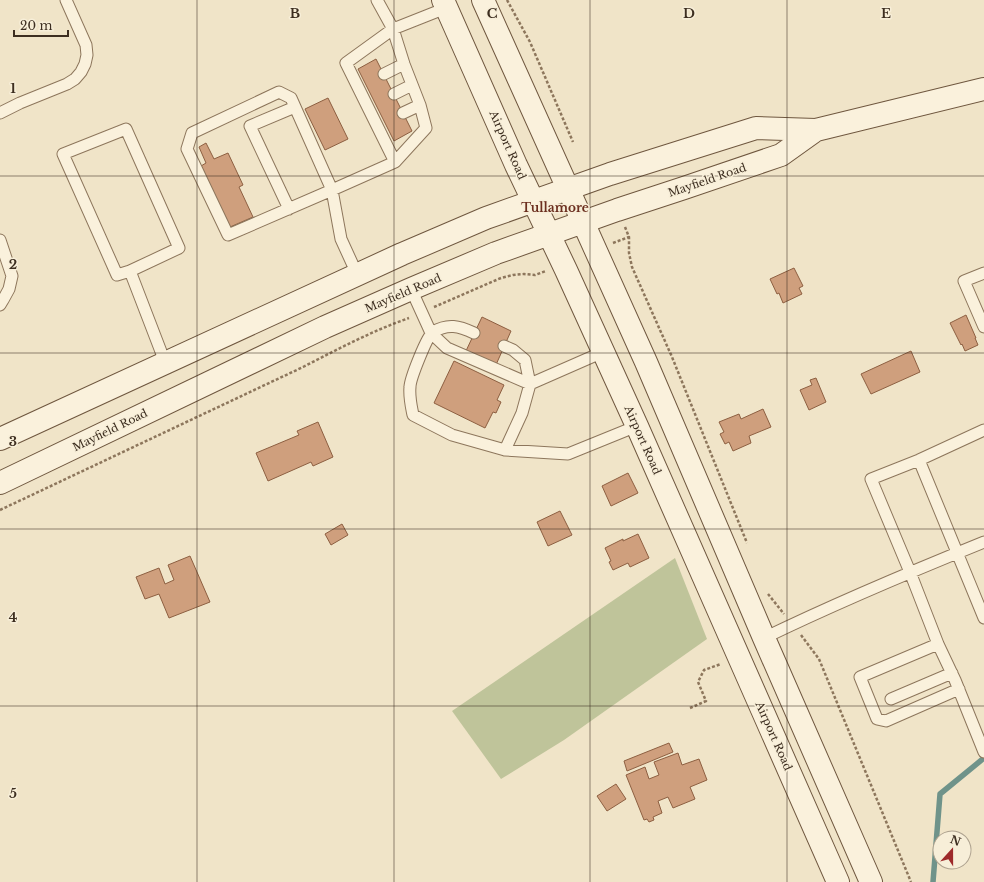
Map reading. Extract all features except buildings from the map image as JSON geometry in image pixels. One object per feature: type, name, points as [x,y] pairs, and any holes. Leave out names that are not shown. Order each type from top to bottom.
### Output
[{"type":"main road","points":[[483,0],[646,362],[764,638],[871,882]]},
{"type":"main road","name":"Airport Road","points":[[444,4],[516,165],[637,426],[838,882]]},
{"type":"main road","name":"Mayfield Road","points":[[0,440],[165,362],[358,274],[486,218],[568,188],[756,128],[816,130],[984,89]]},
{"type":"main road","name":"Mayfield Road","points":[[0,483],[325,327],[411,289],[496,253],[781,154],[816,130]]},
{"type":"lane","points":[[0,113],[20,103],[67,84],[75,79],[81,72],[87,55],[86,45],[66,0]]},
{"type":"lane","points":[[358,274],[341,238],[332,190],[291,98],[279,92],[192,133],[187,149],[228,235],[289,209],[332,190],[395,162],[426,128],[420,105],[404,64],[393,29],[377,0]]},
{"type":"lane","points":[[395,162],[381,125],[361,85],[346,63],[393,29],[444,4]]},
{"type":"lane","points":[[384,74],[404,64]]},
{"type":"lane","points":[[394,94],[412,85]]},
{"type":"lane","points":[[403,113],[420,105]]},
{"type":"lane","points":[[289,209],[250,126],[295,107]]},
{"type":"lane","points":[[126,129],[179,248],[130,271],[117,275],[63,154],[126,129]]},
{"type":"lane","points":[[0,240],[12,276],[9,289],[0,305]]},
{"type":"lane","points":[[130,271],[165,362]]},
{"type":"lane","points":[[983,322],[964,281],[984,274]]},
{"type":"lane","points":[[411,289],[431,333],[447,348],[530,384],[603,352]]},
{"type":"lane","points":[[474,333],[461,327],[443,327],[431,333],[417,362],[410,385],[410,403],[413,415],[452,435],[505,450],[568,454],[637,426]]},
{"type":"lane","points":[[504,346],[525,360],[530,384],[522,413],[505,450]]},
{"type":"lane","points":[[984,430],[919,460],[871,479],[984,752]]},
{"type":"lane","points":[[919,460],[984,618]]},
{"type":"lane","points":[[764,638],[792,624],[910,572],[984,542]]},
{"type":"lane","points":[[938,644],[860,677],[877,719],[886,721],[959,689]]},
{"type":"lane","points":[[891,699],[952,673]]},
{"type":"path","points":[[507,0],[530,42],[573,142]]},
{"type":"path","points":[[629,237],[629,253],[632,267],[672,357],[749,548]]},
{"type":"path","points":[[0,510],[303,367],[348,343],[422,313],[501,278],[513,275],[535,275]]},
{"type":"path","points":[[767,592],[819,659],[911,882]]},
{"type":"path","points":[[690,708],[706,701],[698,682],[704,670],[740,658]]},
{"type":"green space","points":[[675,558],[707,639],[564,740],[501,779],[452,711]]},
{"type":"waterway","points":[[933,882],[940,794],[984,758]]},
{"type":"district","name":"Tullamore","points":[[555,207]]}]
